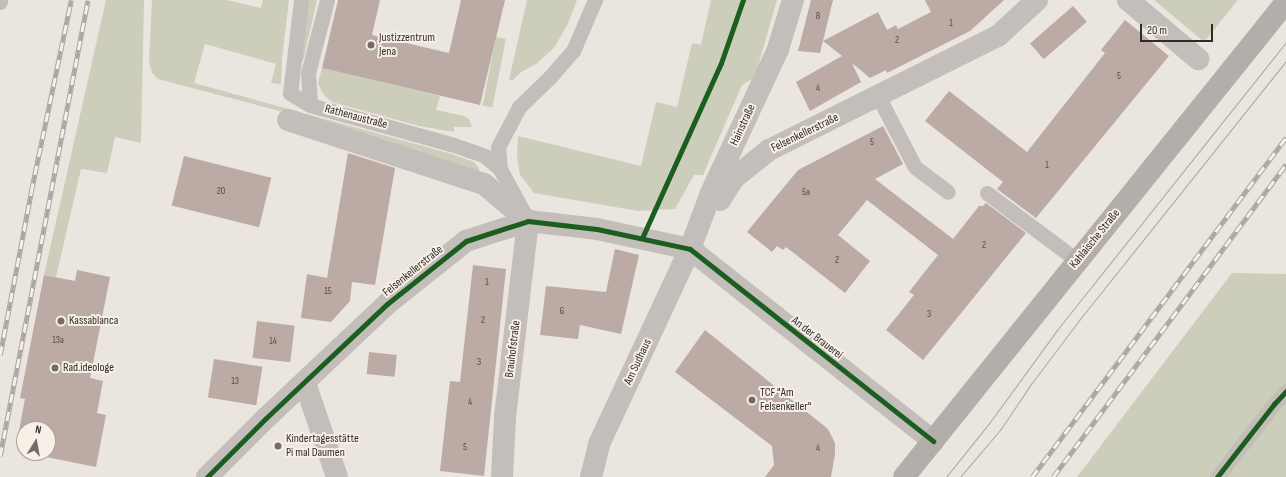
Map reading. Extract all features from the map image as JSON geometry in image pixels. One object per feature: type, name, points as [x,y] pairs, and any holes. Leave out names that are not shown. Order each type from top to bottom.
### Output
[{"type":"main road","name":"Kahlaische Straße","points":[[904,477],[1286,2]]},
{"type":"street","name":"Hainstraße","points":[[690,249],[711,194],[778,49],[793,0]]},
{"type":"street","name":"Felsenkellerstraße","points":[[207,477],[266,418],[388,304],[466,241],[528,221],[597,228],[690,249],[733,179],[769,150],[998,36],[1037,0]]},
{"type":"street","points":[[1128,0],[1198,59]]},
{"type":"street","points":[[288,120],[484,184],[528,221]]},
{"type":"street","name":"Brauhofstraße","points":[[502,477],[505,418],[528,221]]},
{"type":"street","name":"An der Brauerei","points":[[690,249],[933,441]]},
{"type":"street","name":"Am Sudhaus","points":[[591,477],[599,444],[690,249]]},
{"type":"street","points":[[305,383],[337,477]]},
{"type":"lane","points":[[301,0],[290,93],[310,105]]},
{"type":"lane","name":"Rathenaustraße","points":[[327,0],[308,73],[310,105],[451,144],[485,156],[500,169],[528,221]]},
{"type":"lane","name":"Rathenaustraße","points":[[500,169],[498,148],[519,107],[550,78],[573,51],[595,0]]},
{"type":"lane","points":[[878,96],[915,167],[948,192]]},
{"type":"lane","points":[[987,193],[1078,261]]},
{"type":"lane","points":[[1217,477],[1274,404],[1286,391]]},
{"type":"green space","points":[[106,0],[144,0],[141,143],[115,137],[107,173],[81,169],[56,277],[44,275]]},
{"type":"green space","points":[[152,0],[227,0],[261,8],[263,0],[289,0],[282,58],[281,84],[271,83],[276,64],[205,44],[194,83],[452,154],[474,162],[479,168],[480,176],[329,124],[158,79],[152,73],[149,62]]},
{"type":"green space","points":[[308,0],[317,0],[303,61],[299,60]]},
{"type":"green space","points":[[527,0],[577,0],[568,24],[554,48],[536,64],[521,72],[513,80],[509,80]]},
{"type":"green space","points":[[711,0],[777,0],[755,77],[742,85],[703,175],[694,175],[675,209],[638,211],[534,193],[520,175],[517,157],[518,136],[641,166],[656,102],[677,107],[692,43],[701,45]]},
{"type":"green space","points":[[1154,0],[1238,0],[1204,42]]},
{"type":"green space","points":[[496,37],[506,39],[492,108],[483,106]]},
{"type":"green space","points":[[322,68],[440,96],[436,110],[464,116],[469,119],[472,127],[454,127],[454,132],[419,126],[332,102],[323,94],[318,83]]},
{"type":"green space","points":[[1232,273],[1286,274],[1286,477],[1077,477]]},
{"type":"building","name":"Justizzentrum Jena","points":[[338,0],[380,0],[372,35],[449,53],[461,0],[505,0],[480,105],[322,68]]},
{"type":"building","points":[[811,0],[833,0],[820,53],[798,51]]},
{"type":"building","points":[[925,0],[1004,0],[970,31],[887,73],[886,70],[870,78],[852,63],[861,82],[810,111],[796,82],[842,56],[823,41],[878,12],[887,30],[896,25],[898,29],[931,12]]},
{"type":"building","points":[[1073,6],[1087,22],[1044,59],[1030,43]]},
{"type":"building","points":[[1125,20],[1169,56],[1036,218],[997,189],[1003,182],[925,121],[949,91],[1027,152],[1105,53],[1101,50]]},
{"type":"building","points":[[883,126],[903,164],[875,179],[953,239],[979,206],[983,206],[986,203],[1026,233],[923,360],[886,330],[914,295],[909,292],[938,255],[867,200],[838,235],[870,261],[845,293],[786,247],[783,250],[777,246],[772,252],[747,232],[798,170]]},
{"type":"building","points":[[348,153],[395,168],[375,285],[352,282],[350,301],[331,322],[301,318],[307,274],[327,278]]},
{"type":"building","points":[[184,156],[271,178],[259,227],[172,205]]},
{"type":"building","points":[[615,249],[639,255],[621,334],[580,325],[578,339],[540,335],[546,286],[606,292]]},
{"type":"building","points":[[473,265],[506,269],[484,476],[440,471],[450,381],[460,382]]},
{"type":"building","points":[[77,270],[110,277],[90,378],[103,381],[97,413],[106,415],[96,467],[56,459],[56,421],[21,421],[25,399],[20,398],[44,275],[75,281]]},
{"type":"building","points":[[257,321],[295,326],[290,362],[252,358]]},
{"type":"building","name":"TCF \"Am Felsenkeller\"","points":[[705,330],[828,429],[835,443],[835,454],[831,477],[765,477],[774,465],[772,446],[675,372]]},
{"type":"building","points":[[369,352],[397,355],[395,377],[367,374]]},
{"type":"building","points":[[214,359],[262,367],[256,405],[208,398]]},
{"type":"tram line","points":[[946,477],[990,422],[1057,330],[1286,42]]},
{"type":"tram line","points":[[960,477],[1000,430],[1031,384],[1084,314],[1286,61]]},
{"type":"railway","points":[[0,355],[31,192],[71,0]]},
{"type":"railway","points":[[0,456],[88,0]]},
{"type":"railway","points":[[1032,477],[1286,138]]},
{"type":"railway","points":[[1053,477],[1286,164]]},
{"type":"cycle path","points":[[642,238],[721,63],[743,0]]},
{"type":"cycle path","points":[[207,477],[266,418],[387,304],[466,241],[528,221],[597,229],[690,249],[933,441]]},
{"type":"cycle path","points":[[1217,477],[1274,404],[1286,391]]},
{"type":"place","name":"Justizzentrum Jena","points":[[371,45]]},
{"type":"place","name":"Kassablanca","points":[[61,321]]},
{"type":"place","name":"Rad.ideologe","points":[[55,368]]},
{"type":"place","name":"TCF \"Am Felsenkeller\"","points":[[752,400]]},
{"type":"place","name":"Kindertagesstätte Pi mal Daumen","points":[[278,446]]}]
